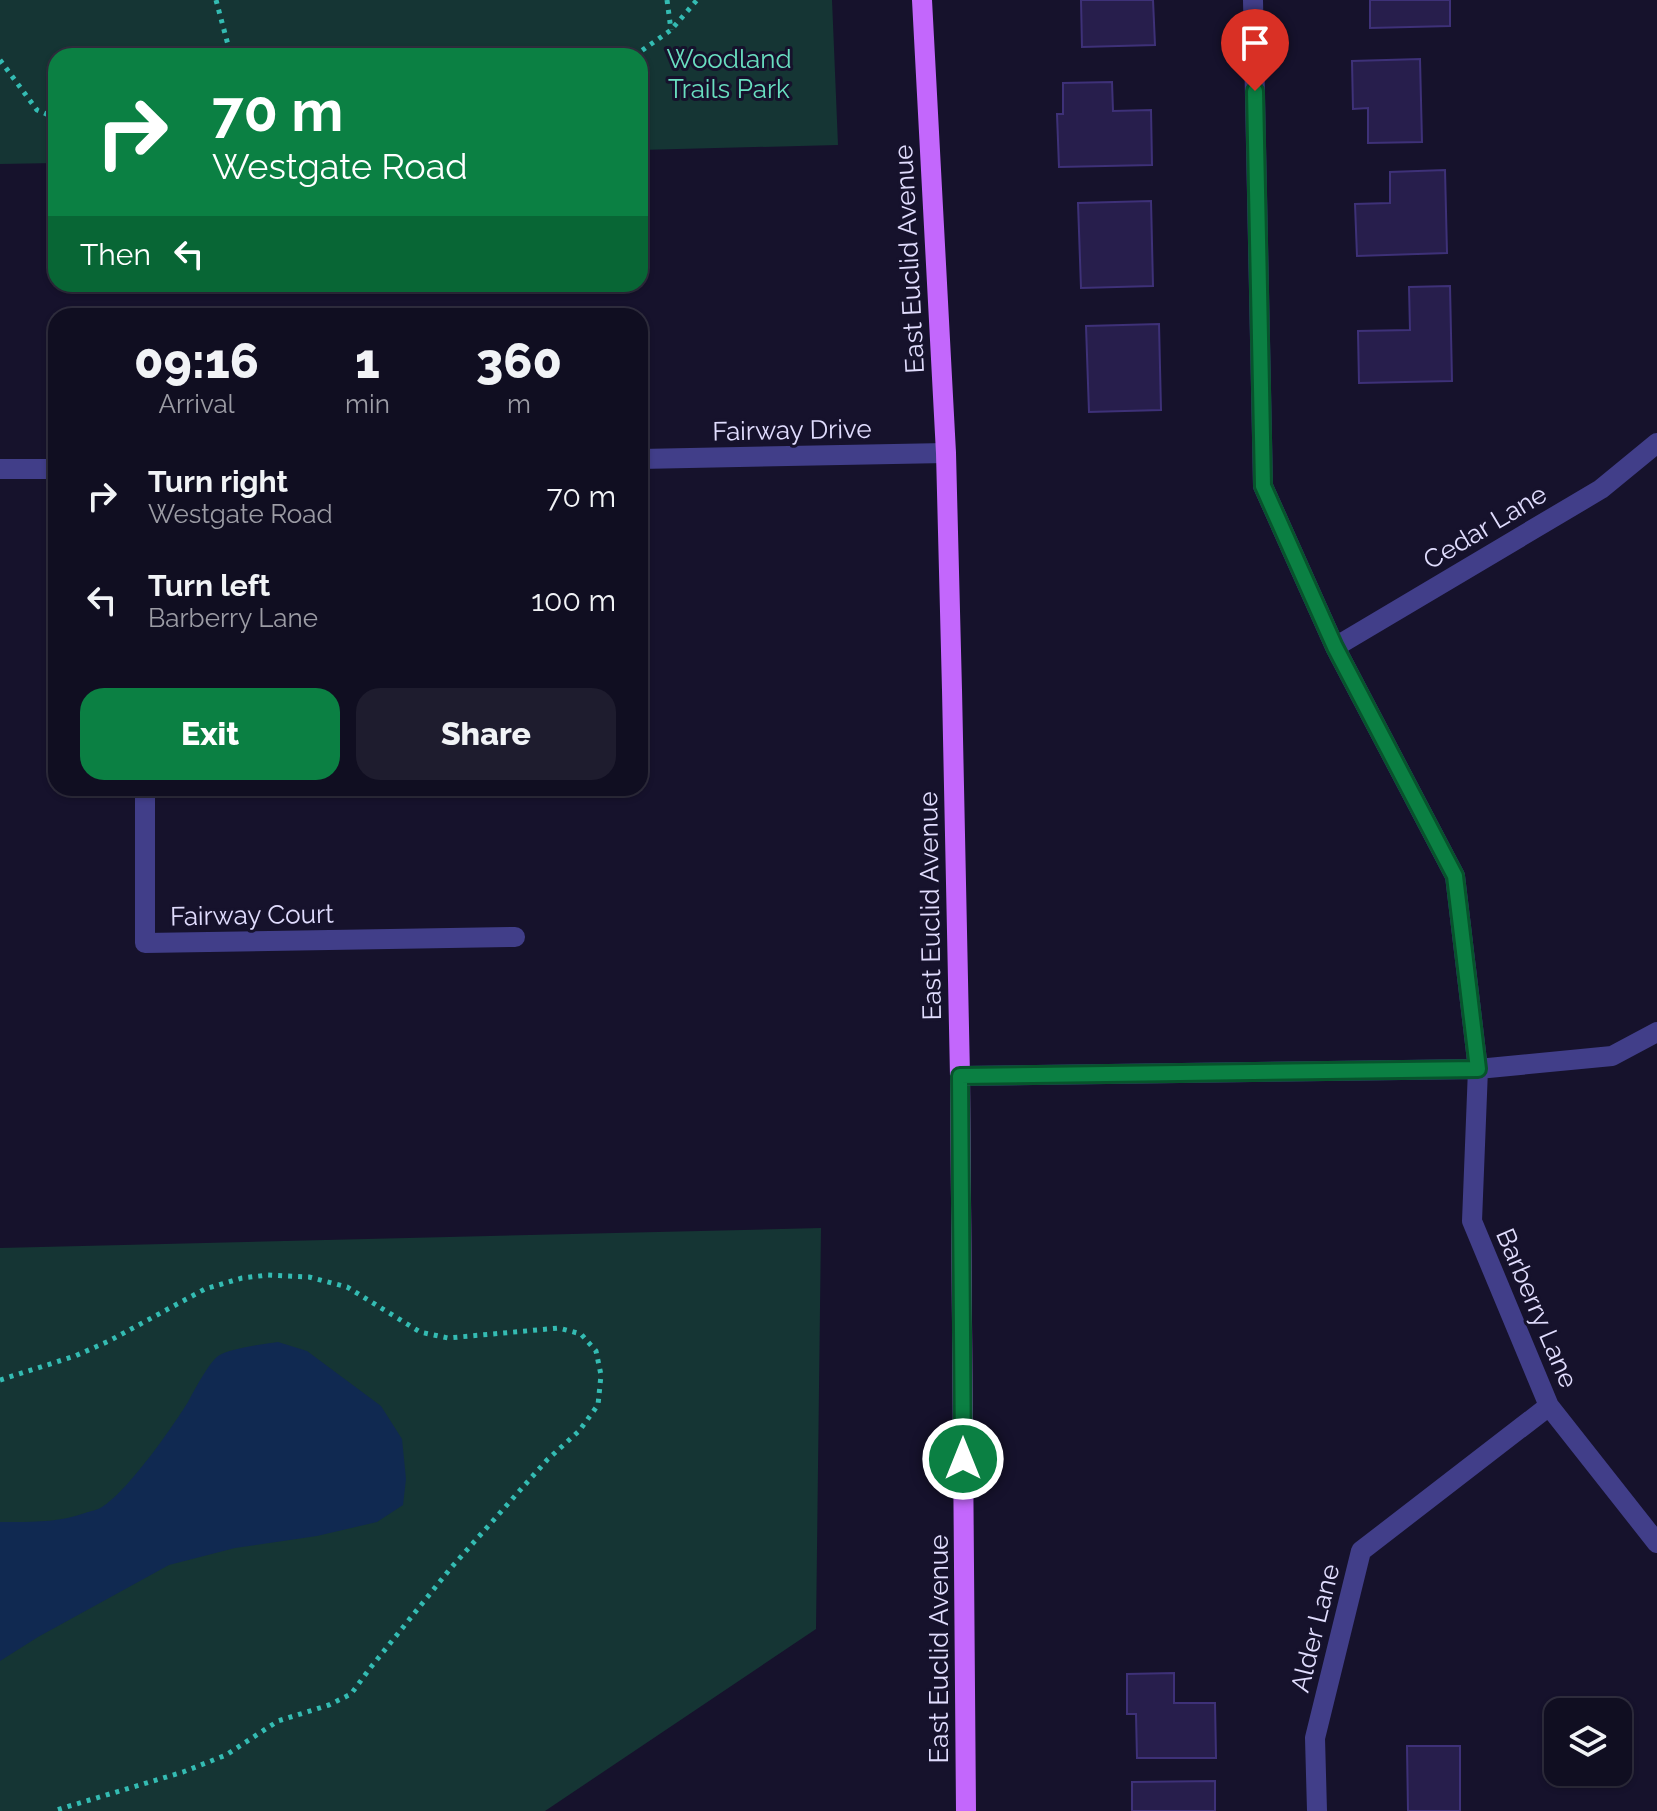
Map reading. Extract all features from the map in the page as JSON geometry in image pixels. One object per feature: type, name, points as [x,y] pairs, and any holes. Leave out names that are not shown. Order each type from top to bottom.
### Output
[{"type":"main road","name":"East Euclid Avenue","points":[[922,0],[946,453],[960,1076],[966,1811]]},
{"type":"street","name":"Barberry Lane","points":[[1253,0],[1263,486],[1335,647],[1455,876],[1478,1069],[1472,1221],[1549,1406],[1657,1543]]},
{"type":"street","name":"Cedar Lane","points":[[1335,647],[1601,489],[1657,443]]},
{"type":"street","name":"Fairway Drive","points":[[648,459],[946,453]]},
{"type":"street","points":[[0,469],[48,469]]},
{"type":"street","name":"Fairway Court","points":[[145,796],[145,943],[515,937]]},
{"type":"street","points":[[960,1076],[1478,1069],[1612,1056],[1657,1032]]},
{"type":"street","name":"Alder Lane","points":[[1317,1811],[1315,1738],[1361,1551],[1549,1406]]},
{"type":"path","points":[[216,0],[229,48]]},
{"type":"path","points":[[667,0],[671,30]]},
{"type":"path","points":[[645,48],[671,30],[697,0]]},
{"type":"path","points":[[0,60],[37,110],[48,115]]},
{"type":"path","points":[[0,1380],[75,1356],[109,1341],[205,1289],[242,1278],[268,1275],[309,1277],[347,1287],[420,1332],[448,1338],[559,1328],[581,1334],[596,1351],[601,1375],[598,1405],[579,1431],[547,1460],[450,1569],[351,1694],[329,1705],[278,1721],[226,1755],[183,1772],[53,1811]]},
{"type":"green space","name":"Woodland Trails Park","points":[[0,0],[832,0],[838,145],[648,150],[648,48],[48,48],[48,163],[0,164]]},
{"type":"green space","points":[[821,1228],[816,1629],[545,1811],[0,1811],[0,1248]]},
{"type":"water","points":[[278,1342],[307,1351],[381,1406],[402,1439],[406,1479],[403,1505],[377,1522],[317,1536],[235,1548],[169,1565],[0,1661],[0,1522],[53,1520],[102,1507],[124,1488],[148,1459],[218,1356]]},
{"type":"building","points":[[1081,0],[1153,0],[1155,45],[1082,47]]},
{"type":"building","points":[[1370,0],[1450,0],[1450,26],[1370,28]]},
{"type":"building","points":[[1420,59],[1422,142],[1368,143],[1368,108],[1353,109],[1352,61]]},
{"type":"building","points":[[1112,82],[1113,111],[1151,110],[1152,165],[1059,167],[1057,114],[1063,114],[1063,83]]},
{"type":"building","points":[[1445,170],[1447,253],[1357,256],[1355,204],[1390,203],[1390,172]]},
{"type":"building","points":[[1151,201],[1153,286],[1081,288],[1078,203]]},
{"type":"building","points":[[1450,286],[1452,381],[1359,383],[1358,331],[1410,330],[1409,287]]},
{"type":"building","points":[[1159,324],[1161,410],[1089,412],[1086,326]]},
{"type":"building","points":[[1174,1673],[1174,1703],[1215,1703],[1216,1758],[1137,1758],[1136,1714],[1127,1714],[1127,1674]]},
{"type":"building","points":[[1407,1746],[1460,1746],[1460,1811],[1408,1811]]},
{"type":"building","points":[[1215,1781],[1215,1811],[1132,1811],[1132,1782]]},
{"type":"route","points":[[963,1459],[960,1076],[1478,1069],[1455,876],[1335,647],[1263,486],[1255,91]]}]
